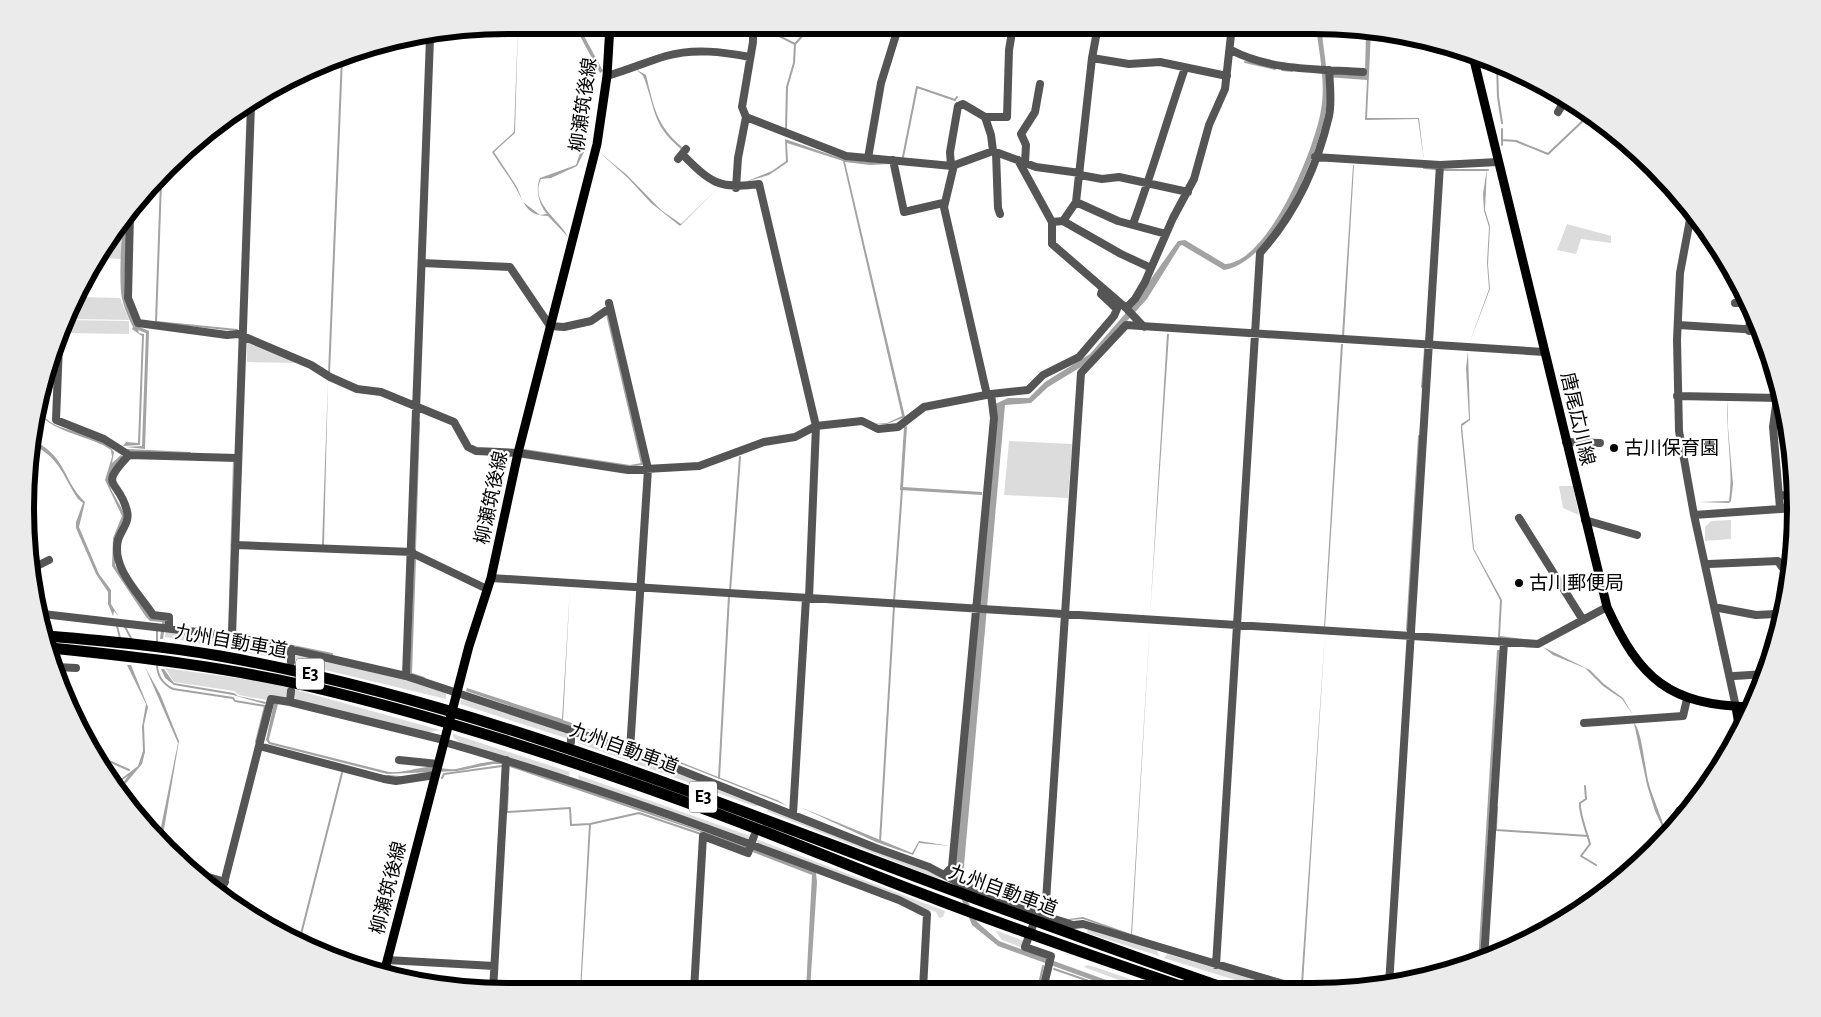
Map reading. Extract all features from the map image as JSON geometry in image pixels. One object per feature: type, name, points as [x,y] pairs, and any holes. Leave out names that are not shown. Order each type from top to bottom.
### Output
[{"type":"highway","name":"九州自動車道","points":[[52,636],[176,649],[312,675],[460,713],[627,768],[942,887],[1210,983]]},
{"type":"highway","name":"九州自動車道","points":[[55,648],[172,662],[310,687],[457,726],[531,749],[770,834],[938,900],[1174,983]]},
{"type":"main road","name":"柳瀬筑後線","points":[[385,967],[434,775],[491,578],[518,453],[597,144],[608,76],[610,34]]},
{"type":"main road","name":"唐尾広川線","points":[[1475,63],[1607,607],[1620,636],[1649,675],[1687,699],[1743,707]]},
{"type":"main road","points":[[1736,707],[1738,718]]},
{"type":"street","points":[[736,188],[738,158],[746,118],[742,107],[753,34]]},
{"type":"street","points":[[868,158],[881,83],[896,34]]},
{"type":"street","points":[[944,208],[952,166],[950,152],[958,106],[963,104],[985,117],[1007,117],[1009,50],[1012,34]]},
{"type":"street","points":[[1063,221],[1076,202],[1092,58],[1096,34]]},
{"type":"street","points":[[1126,308],[1135,299],[1194,179],[1209,125],[1225,89],[1232,34]]},
{"type":"street","points":[[406,676],[430,41]]},
{"type":"street","points":[[1231,50],[1248,59],[1279,66],[1363,72]]},
{"type":"street","points":[[608,76],[667,56],[690,52],[718,52],[750,57]]},
{"type":"street","points":[[1092,58],[1129,64],[1160,62],[1227,76]]},
{"type":"street","points":[[1132,224],[1149,182],[1161,136],[1185,68]]},
{"type":"street","points":[[1216,965],[1260,253],[1279,233],[1292,213],[1315,157],[1329,116],[1325,70]]},
{"type":"street","points":[[1040,84],[1035,112],[1021,134],[1026,145],[1022,162],[1052,222],[1052,244],[1126,308],[1144,327]]},
{"type":"street","points":[[1558,112],[1562,105]]},
{"type":"street","points":[[232,636],[250,111]]},
{"type":"street","points":[[985,117],[994,152],[1000,214]]},
{"type":"street","points":[[746,118],[846,156],[952,166],[994,152],[1022,162],[1102,179],[1119,177],[1188,192]]},
{"type":"street","points":[[682,154],[706,178],[729,187],[736,188],[759,184],[816,426],[808,598],[793,814]]},
{"type":"street","points":[[1315,157],[1440,165],[1498,162]]},
{"type":"street","points":[[893,160],[904,212],[943,203],[994,418],[952,867],[944,875]]},
{"type":"street","points":[[1390,976],[1440,165]]},
{"type":"street","points":[[1076,202],[1118,221],[1166,234]]},
{"type":"street","points":[[1690,220],[1680,273],[1677,396],[1679,431],[1694,515],[1736,707]]},
{"type":"street","points":[[1052,222],[1063,221],[1151,268]]},
{"type":"street","points":[[130,222],[128,298],[138,323],[243,336],[311,365],[330,377],[348,385],[381,392],[454,422],[468,447],[476,451],[518,453],[628,470],[699,466],[764,442],[795,436],[816,426],[862,421],[878,429],[898,426],[924,407],[989,394],[1028,390],[1043,375],[1080,357],[1114,316],[1117,309],[1100,294],[1103,288]]},
{"type":"street","points":[[422,263],[510,267],[550,326],[564,327],[591,321],[609,306],[648,469],[630,750]]},
{"type":"street","points":[[1735,303],[1740,303]]},
{"type":"street","points":[[1678,325],[1752,331]]},
{"type":"street","points":[[1749,331],[1750,325]]},
{"type":"street","points":[[1044,983],[1051,956],[1025,946],[1041,914],[1081,373],[1126,326],[1544,352]]},
{"type":"street","points":[[58,358],[56,420],[104,439],[129,455],[238,458]]},
{"type":"street","points":[[1677,396],[1774,398]]},
{"type":"street","points":[[1777,411],[1773,427],[1780,508]]},
{"type":"street","points":[[1566,442],[1600,443]]},
{"type":"street","points":[[129,455],[112,473],[112,480],[127,511],[128,520],[118,540],[117,562],[153,615],[169,617],[169,628]]},
{"type":"street","points":[[1779,497],[1787,494]]},
{"type":"street","points":[[1694,515],[1787,508]]},
{"type":"street","points":[[1518,518],[1583,620]]},
{"type":"street","points":[[1585,520],[1637,535]]},
{"type":"street","points":[[234,546],[412,552],[487,589]]},
{"type":"street","points":[[38,566],[49,560]]},
{"type":"street","points":[[1709,564],[1778,561],[1782,567]]},
{"type":"street","points":[[491,578],[1538,644],[1607,607]]},
{"type":"street","points":[[1719,608],[1756,615],[1775,614]]},
{"type":"street","points":[[46,614],[232,636],[406,676],[457,691],[630,750],[876,848],[929,867],[961,884],[1041,914],[1073,925],[1083,924],[1163,954],[1216,965],[1279,983]]},
{"type":"street","points":[[1485,951],[1504,642]]},
{"type":"street","points":[[290,649],[290,662]]},
{"type":"street","points":[[61,667],[76,668]]},
{"type":"street","points":[[1734,676],[1757,675]]},
{"type":"street","points":[[290,702],[291,691]]},
{"type":"street","points":[[223,888],[271,699],[290,702],[444,741],[506,763],[571,781],[752,840],[899,900],[927,914],[923,983]]},
{"type":"street","points":[[1584,723],[1683,716],[1687,699]]},
{"type":"street","points":[[571,730],[571,742]]},
{"type":"street","points":[[259,746],[396,781],[434,775]]},
{"type":"street","points":[[399,760],[438,764]]},
{"type":"street","points":[[493,983],[506,763]]},
{"type":"street","points":[[571,772],[571,781]]},
{"type":"street","points":[[762,812],[766,803]]},
{"type":"street","points":[[694,983],[703,836],[748,853],[752,840]]},
{"type":"street","points":[[210,878],[225,882]]},
{"type":"street","points":[[387,960],[494,966]]},
{"type":"shaded area","points":[[518,34],[515,133],[494,152],[517,187],[522,201],[514,185],[492,152],[514,132]]},
{"type":"shaded area","points":[[579,34],[583,34],[603,71],[600,73]]},
{"type":"shaded area","points":[[1317,34],[1322,34],[1327,74],[1365,75],[1366,37],[1371,38],[1367,118],[1419,118],[1424,161],[1418,119],[1365,120],[1367,80],[1327,77],[1326,110],[1312,157],[1290,206],[1276,229],[1260,249],[1242,263],[1224,270],[1182,245],[1180,246],[1147,299],[1097,354],[1081,367],[1048,387],[1031,403],[1005,405],[962,888],[977,922],[999,941],[1114,983],[1100,983],[998,946],[972,925],[952,875],[995,404],[1008,398],[1029,398],[1045,382],[1090,354],[1131,307],[1178,241],[1185,240],[1225,264],[1242,258],[1258,244],[1273,224],[1287,200],[1310,150],[1321,110],[1322,68]]},
{"type":"shaded area","points":[[637,70],[646,75],[657,115],[673,139],[682,147],[681,149],[660,124],[643,77]]},
{"type":"shaded area","points":[[785,139],[843,159],[890,164],[870,165],[845,162],[905,417],[887,424],[873,423],[887,423],[902,416],[843,161],[787,143],[788,162],[769,175],[745,182],[772,171],[786,161]]},
{"type":"shaded area","points":[[586,148],[577,166],[551,178],[541,179],[538,188],[540,178],[576,165],[580,153]]},
{"type":"shaded area","points":[[599,152],[627,175],[661,210],[681,224],[719,187],[680,226],[651,203],[628,178]]},
{"type":"shaded area","points":[[1354,165],[1344,337],[1342,336]]},
{"type":"shaded area","points":[[1487,168],[1485,210],[1490,226],[1488,264],[1490,289],[1469,344],[1489,289],[1487,263],[1489,227],[1484,211],[1483,194]]},
{"type":"shaded area","points":[[538,192],[542,204],[568,237],[548,216],[540,215],[547,214],[542,206]]},
{"type":"shaded area","points":[[523,202],[540,215],[526,207]]},
{"type":"shaded area","points":[[1567,224],[1611,236],[1611,243],[1581,239],[1576,254],[1557,250]]},
{"type":"shaded area","points":[[127,227],[124,294],[135,325],[149,331],[145,449],[126,447],[142,446],[146,333],[138,330],[139,333],[144,334],[140,445],[123,446],[126,442],[138,443],[142,336],[132,329],[133,327],[122,298],[120,270],[123,232]]},
{"type":"shaded area","points":[[123,231],[122,259],[105,258]]},
{"type":"shaded area","points":[[84,297],[120,298],[129,320],[74,319]]},
{"type":"shaded area","points":[[73,320],[129,321],[129,334],[68,333]]},
{"type":"shaded area","points":[[1167,334],[1169,334],[1150,616]]},
{"type":"shaded area","points":[[247,340],[302,363],[247,362]]},
{"type":"shaded area","points":[[1341,344],[1343,344],[1324,628]]},
{"type":"shaded area","points":[[1468,351],[1470,420],[1462,426],[1474,549],[1502,600],[1500,636],[1531,640],[1498,638],[1500,600],[1473,549],[1461,430],[1461,424],[1469,419],[1466,368]]},
{"type":"shaded area","points":[[328,380],[324,545],[322,545]]},
{"type":"shaded area","points":[[43,415],[46,419],[65,429],[87,435],[107,444],[114,452],[112,463],[121,455],[123,457],[115,466],[109,479],[112,491],[125,515],[115,539],[115,565],[150,617],[166,618],[163,639],[160,639],[162,622],[150,621],[146,617],[112,566],[113,538],[122,516],[105,480],[112,457],[111,450],[49,423],[43,418]]},
{"type":"shaded area","points":[[1778,422],[1786,477],[1786,491],[1784,489]]},
{"type":"shaded area","points":[[907,426],[903,487],[982,492],[982,495],[900,490],[904,427]]},
{"type":"shaded area","points":[[1728,431],[1733,484],[1731,501],[1729,503],[1699,502],[1729,501],[1731,476]]},
{"type":"shaded area","points":[[1009,441],[1072,444],[1068,498],[1004,495]]},
{"type":"shaded area","points":[[39,444],[54,455],[72,486],[85,502],[79,527],[99,574],[111,590],[111,604],[119,617],[114,611],[113,616],[108,604],[108,592],[96,574],[76,528],[76,522],[83,503],[78,499],[56,462],[38,448]]},
{"type":"shaded area","points":[[1559,486],[1573,486],[1579,515],[1563,508]]},
{"type":"shaded area","points":[[1731,520],[1731,539],[1705,541],[1705,527],[1711,521]]},
{"type":"shaded area","points":[[570,588],[563,720],[626,742],[577,726],[574,728],[466,691],[467,688],[562,719]]},
{"type":"shaded area","points":[[1150,623],[1132,934],[1165,946],[1165,948],[1083,919],[1069,920],[1049,914],[1068,919],[1083,917],[1131,934]]},
{"type":"shaded area","points":[[166,631],[290,650],[289,660],[165,637]]},
{"type":"shaded area","points":[[1325,633],[1303,983],[1301,983]]},
{"type":"shaded area","points":[[1543,647],[1590,670],[1604,684],[1623,698],[1633,715],[1622,699],[1603,686],[1585,668],[1553,655]]},
{"type":"shaded area","points":[[292,650],[443,688],[446,692],[446,699],[292,662]]},
{"type":"shaded area","points":[[1497,650],[1500,650],[1481,952],[1479,953]]},
{"type":"shaded area","points":[[127,665],[131,665],[148,707],[144,725],[145,752],[142,764],[124,786],[122,784],[128,776],[120,781],[120,780],[138,766],[143,751],[142,727],[146,704]]},
{"type":"shaded area","points":[[145,667],[160,694],[179,741],[163,834],[161,827],[178,743]]},
{"type":"shaded area","points":[[165,668],[251,680],[290,688],[289,699],[268,697],[266,700],[239,695],[234,691],[174,682]]},
{"type":"shaded area","points":[[161,669],[164,669],[174,683],[234,693],[238,696],[266,702],[265,704],[233,695],[174,685],[165,678]]},
{"type":"shaded area","points":[[293,689],[440,730],[426,733],[296,700]]},
{"type":"shaded area","points":[[467,698],[568,732],[569,739],[460,704],[461,700]]},
{"type":"shaded area","points":[[274,703],[278,704],[269,739],[270,742],[389,772],[428,767],[456,769],[485,762],[503,761],[502,764],[457,771],[387,774],[269,744],[266,740]]},
{"type":"shaded area","points":[[1634,723],[1639,734],[1649,784],[1663,828],[1647,785]]},
{"type":"shaded area","points":[[453,734],[570,772],[569,776],[557,774],[459,742],[453,737]]},
{"type":"shaded area","points":[[577,734],[761,806],[754,806],[578,743]]},
{"type":"shaded area","points":[[636,746],[777,800],[788,806]]},
{"type":"shaded area","points":[[509,762],[816,872],[810,983],[806,983],[812,875],[701,832],[510,767]]},
{"type":"shaded area","points":[[578,775],[750,836],[748,842],[579,782]]},
{"type":"shaded area","points":[[800,807],[912,853],[919,841],[950,846],[919,843],[913,855],[876,842]]},
{"type":"shaded area","points":[[772,808],[941,876],[939,879],[766,811]]},
{"type":"shaded area","points":[[591,823],[580,983],[589,824]]},
{"type":"shaded area","points":[[756,839],[945,911],[943,917],[939,918],[936,912],[927,911],[758,843]]},
{"type":"shaded area","points":[[1088,928],[1157,950],[1159,956],[1087,933]]},
{"type":"shaded area","points":[[995,930],[1024,941],[1021,947],[1002,940]]},
{"type":"shaded area","points":[[1167,954],[1268,983],[1245,983],[1164,958]]},
{"type":"shaded area","points":[[1087,965],[1095,967],[1141,983],[1127,983],[1084,967]]},
{"type":"shaded area","points":[[1246,970],[1297,983],[1292,983]]},
{"type":"waterway","points":[[775,34],[795,44],[794,63],[787,87],[786,130]]},
{"type":"waterway","points":[[795,44],[804,34]]},
{"type":"waterway","points":[[1245,62],[1275,69]]},
{"type":"waterway","points":[[329,374],[342,64]]},
{"type":"waterway","points":[[1282,70],[1292,71]]},
{"type":"waterway","points":[[1497,71],[1498,97],[1502,123]]},
{"type":"waterway","points":[[903,157],[917,87],[955,100],[957,97]]},
{"type":"waterway","points":[[1502,140],[1516,141],[1548,154],[1584,120]]},
{"type":"waterway","points":[[1502,129],[1502,145]]},
{"type":"waterway","points":[[1424,168],[1436,169]]},
{"type":"waterway","points":[[1444,170],[1488,170]]},
{"type":"waterway","points":[[161,186],[156,322],[237,330]]},
{"type":"waterway","points":[[524,450],[630,466],[642,464],[607,314]]},
{"type":"waterway","points":[[1422,387],[1425,349]]},
{"type":"waterway","points":[[415,550],[419,422]]},
{"type":"waterway","points":[[1407,630],[1419,436]]},
{"type":"waterway","points":[[128,450],[190,453]]},
{"type":"waterway","points":[[730,591],[740,457]]},
{"type":"waterway","points":[[229,632],[234,460]]},
{"type":"waterway","points":[[894,601],[902,489]]},
{"type":"waterway","points":[[411,674],[415,559]]},
{"type":"waterway","points":[[719,778],[729,596]]},
{"type":"waterway","points":[[880,842],[894,606]]},
{"type":"waterway","points":[[117,626],[120,638]]},
{"type":"waterway","points":[[125,627],[132,640]]},
{"type":"waterway","points":[[157,631],[157,642]]},
{"type":"waterway","points":[[283,644],[332,654]]},
{"type":"waterway","points":[[157,664],[161,679],[173,689],[233,698],[235,701],[265,706],[256,742]]},
{"type":"waterway","points":[[409,673],[424,678]]},
{"type":"waterway","points":[[106,760],[129,770]]},
{"type":"waterway","points":[[442,778],[444,774],[502,766]]},
{"type":"waterway","points":[[301,935],[342,773]]},
{"type":"waterway","points":[[388,776],[400,777]]},
{"type":"waterway","points":[[1585,786],[1586,799],[1580,803],[1580,807],[1590,844],[1581,856],[1596,865]]},
{"type":"waterway","points":[[508,787],[507,812],[570,808],[571,825],[590,824],[639,813],[701,834]]},
{"type":"waterway","points":[[1497,807],[1496,830],[1588,836]]},
{"type":"waterway","points":[[1039,983],[1043,966]]},
{"type":"waterway","points":[[1054,969],[1095,983]]},
{"type":"place","name":"古川保育園","points":[[1614,448]]},
{"type":"place","name":"古川郵便局","points":[[1519,583]]}]
